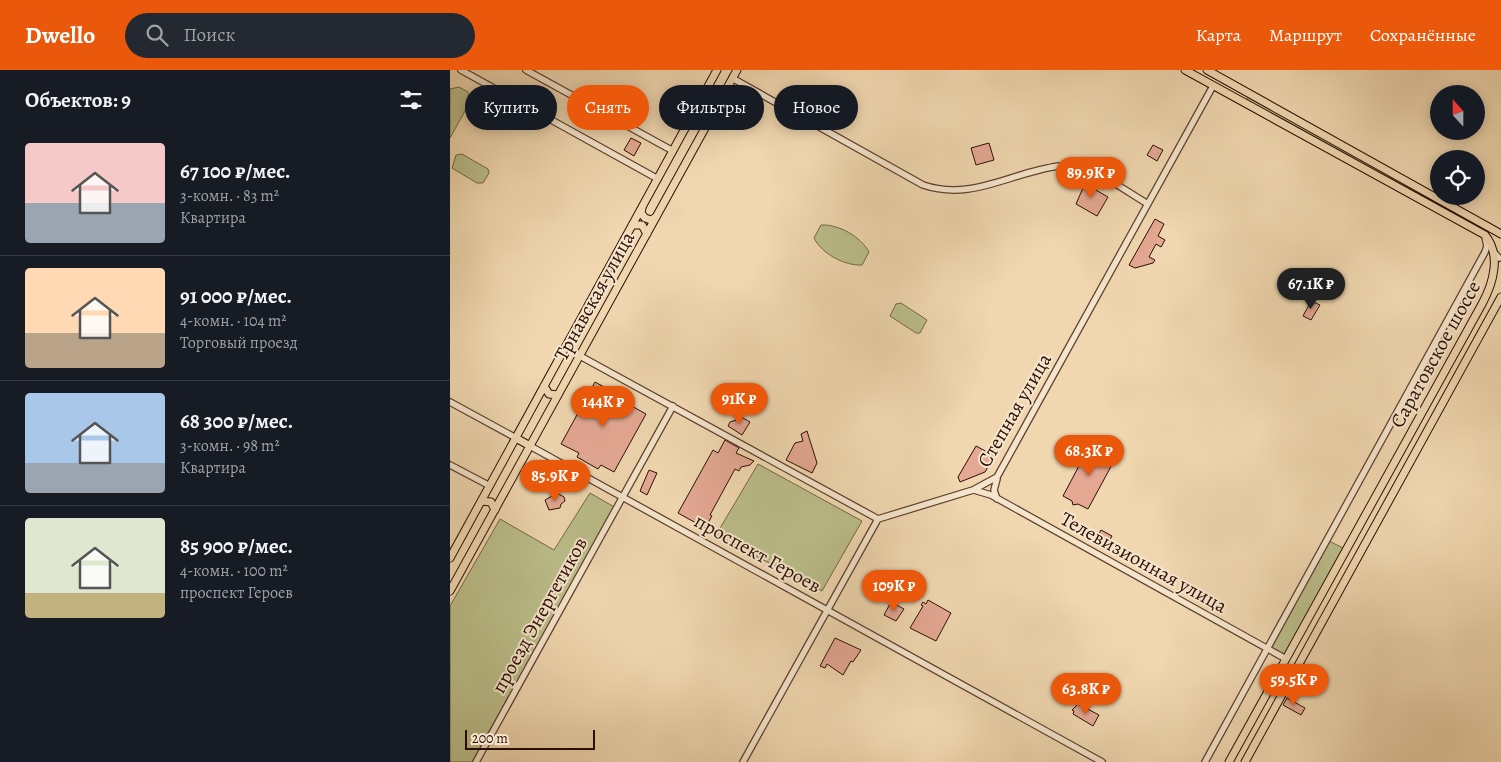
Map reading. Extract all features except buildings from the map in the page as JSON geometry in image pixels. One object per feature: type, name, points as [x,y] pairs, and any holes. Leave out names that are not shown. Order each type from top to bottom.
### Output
[{"type":"main road","name":"Трнавская улица","points":[[709,85],[717,70]]},
{"type":"main road","name":"Трнавская улица","points":[[728,85],[737,70]]},
{"type":"main road","points":[[1185,70],[1485,236],[1495,244],[1499,258]]},
{"type":"main road","points":[[1207,70],[1501,234]]},
{"type":"main road","points":[[1241,101],[1246,91]]},
{"type":"main road","name":"Трнавская улица","points":[[450,558],[685,130]]},
{"type":"main road","name":"Трнавская улица","points":[[450,591],[703,130]]},
{"type":"main road","points":[[642,207],[641,213],[645,218],[651,220],[656,217]]},
{"type":"main road","points":[[1467,226],[1472,217]]},
{"type":"main road","points":[[632,226],[642,225],[647,234]]},
{"type":"main road","name":"Саратовское шоссе","points":[[1229,762],[1484,301],[1497,273],[1499,258]]},
{"type":"main road","name":"Саратовское шоссе","points":[[1245,762],[1501,298]]},
{"type":"main road","points":[[1484,301],[1496,307]]},
{"type":"main road","points":[[544,386],[549,394],[558,395]]},
{"type":"main road","name":"проспект Героев","points":[[516,438],[530,446]]},
{"type":"main road","points":[[481,501],[491,502],[495,510]]},
{"type":"main road","name":"Телевизионная улица","points":[[1286,659],[1298,666]]},
{"type":"street","points":[[461,70],[658,179]]},
{"type":"street","points":[[526,70],[673,151]]},
{"type":"street","points":[[732,78],[923,185],[939,190],[961,191],[1051,167],[1068,166],[1090,171],[1148,204]]},
{"type":"street","name":"Степная улица","points":[[878,519],[973,490],[997,478],[1213,86]]},
{"type":"street","points":[[1205,762],[1485,252],[1487,242],[1485,236]]},
{"type":"street","points":[[1485,252],[1492,251],[1499,258]]},
{"type":"street","points":[[580,356],[878,519],[744,762]]},
{"type":"street","name":"проспект Героев","points":[[450,402],[516,438]]},
{"type":"street","name":"проезд Энергетиков","points":[[476,762],[673,406]]},
{"type":"street","name":"проспект Героев","points":[[530,446],[1102,762]]},
{"type":"street","points":[[450,464],[490,486]]},
{"type":"street","points":[[997,478],[994,490],[997,499]]},
{"type":"street","name":"Телевизионная улица","points":[[973,490],[986,492],[1286,659]]},
{"type":"green space","points":[[459,87],[465,90],[465,111],[450,138],[450,89]]},
{"type":"green space","points":[[1248,97],[1430,198],[1430,200],[1246,100]]},
{"type":"green space","points":[[462,154],[488,169],[489,173],[483,183],[477,183],[452,168],[456,155]]},
{"type":"green space","points":[[1438,205],[1443,205],[1467,218],[1466,220]]},
{"type":"green space","points":[[821,225],[842,229],[861,241],[869,252],[862,265],[841,261],[822,249],[814,238]]},
{"type":"green space","points":[[901,303],[927,320],[920,333],[916,333],[890,316],[896,304]]},
{"type":"green space","points":[[758,464],[862,521],[822,591],[716,535]]},
{"type":"green space","points":[[590,493],[616,508],[474,762],[450,762],[450,606],[500,519],[554,550]]},
{"type":"green space","points":[[1329,541],[1343,548],[1284,655],[1271,647]]}]
